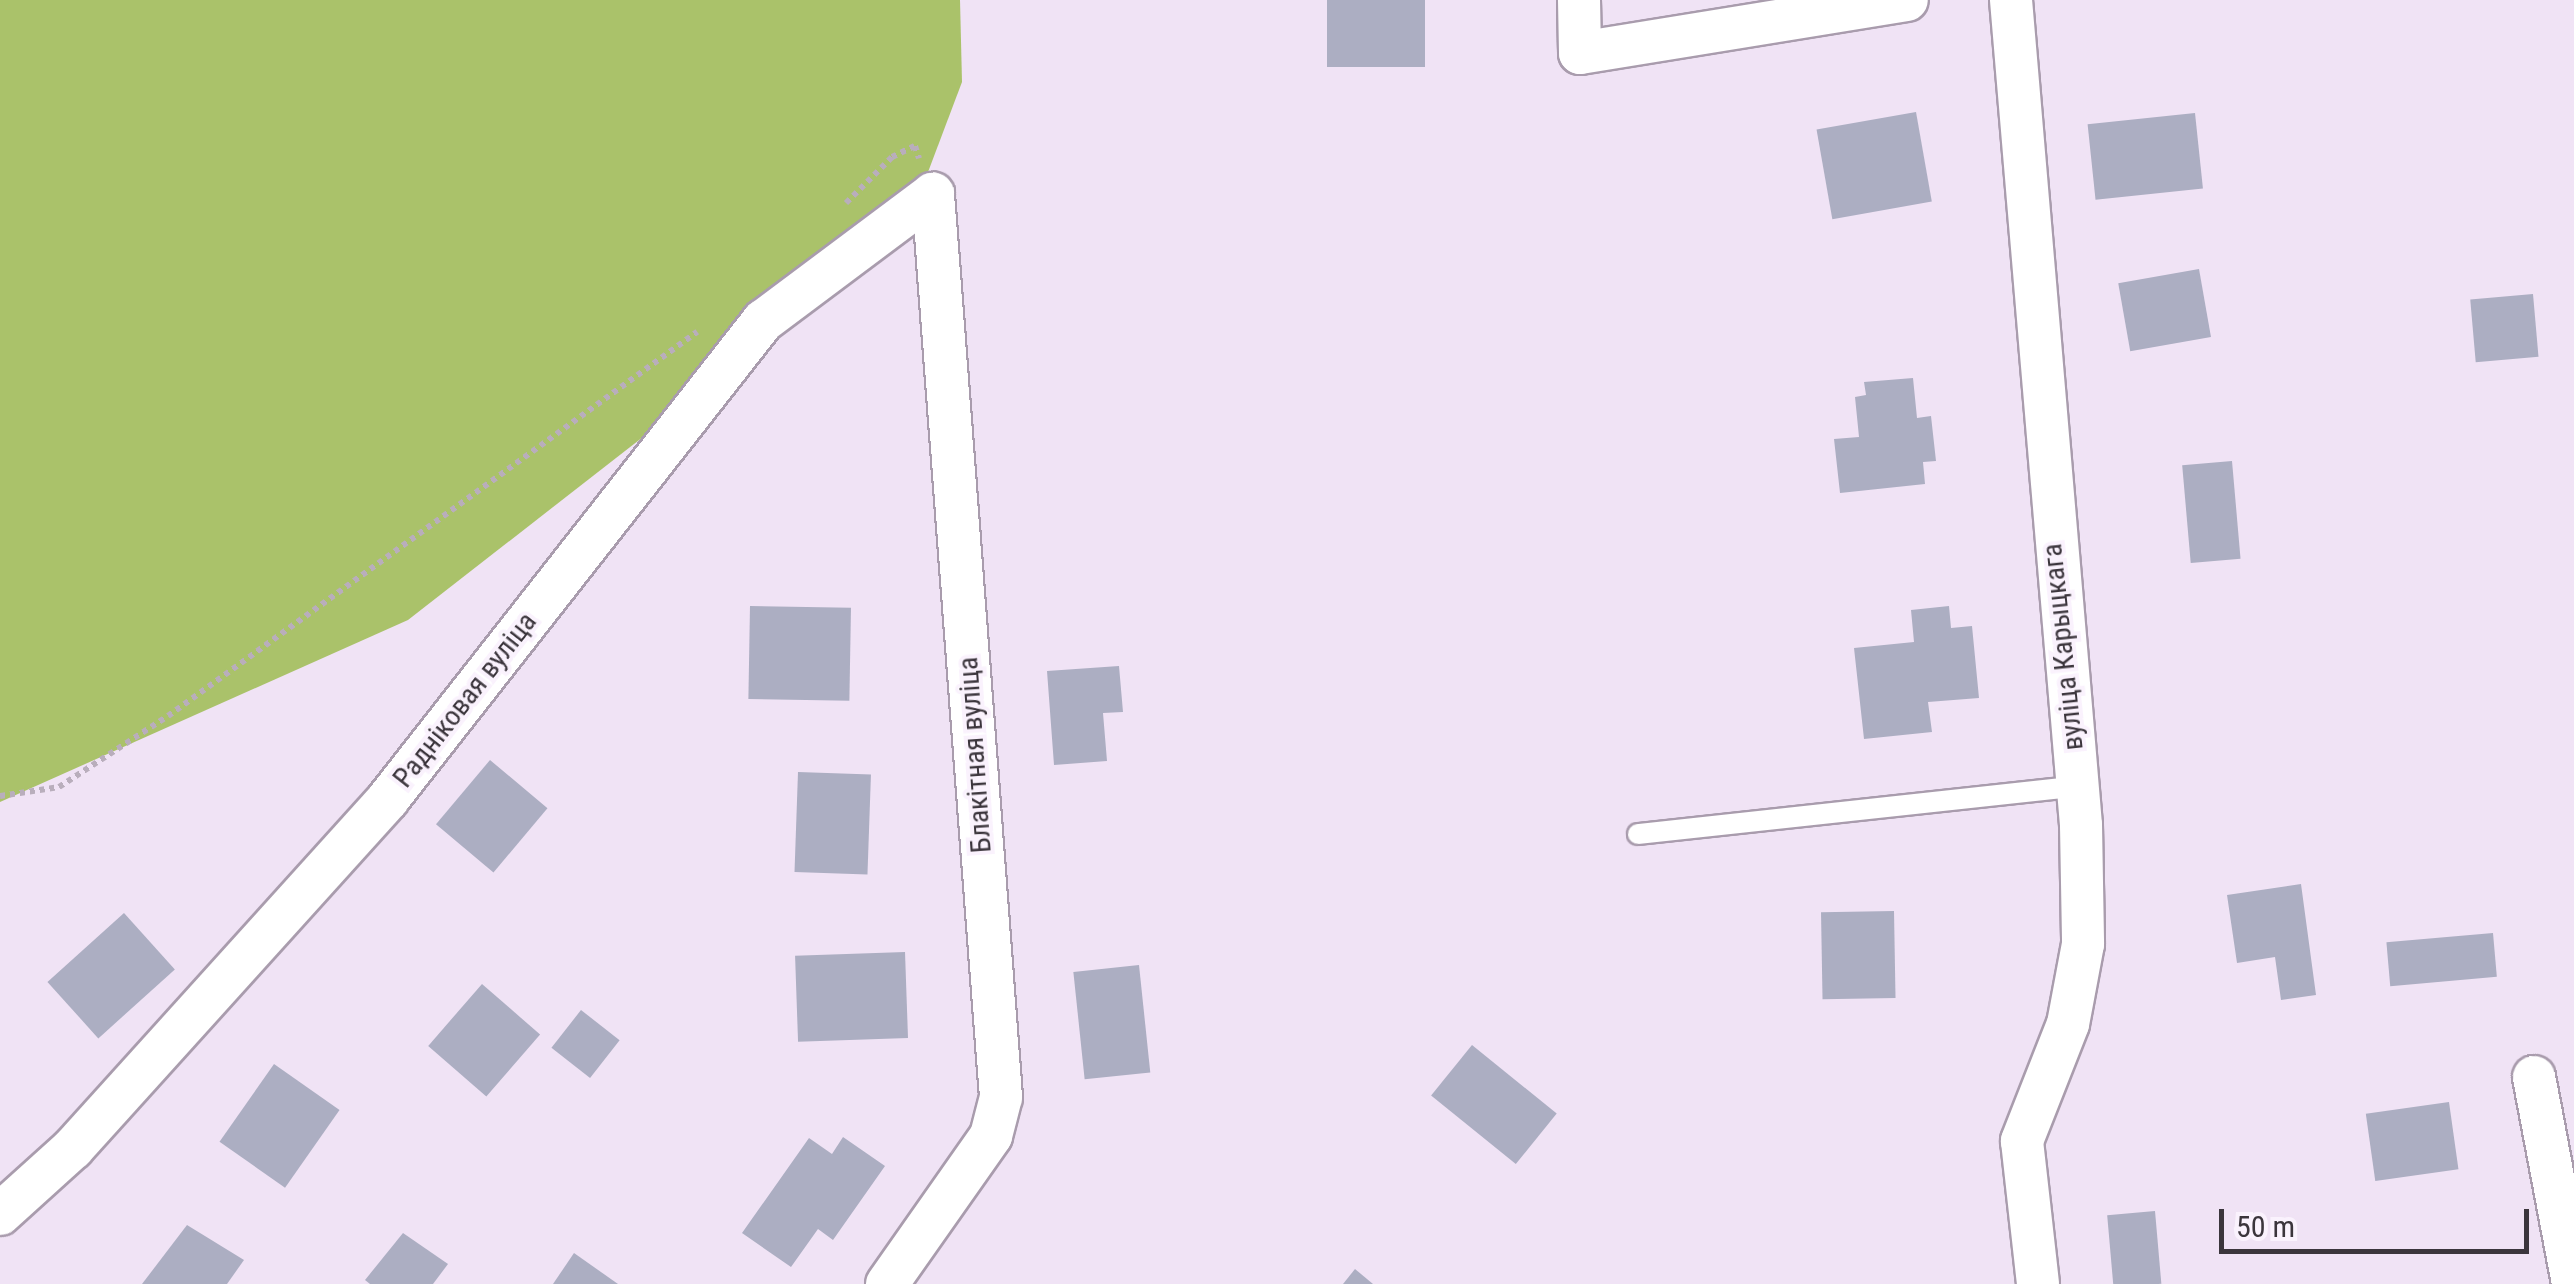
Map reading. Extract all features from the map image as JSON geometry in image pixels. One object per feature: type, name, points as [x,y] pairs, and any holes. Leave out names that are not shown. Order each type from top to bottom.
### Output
[{"type":"street","points":[[1580,0],[1580,54],[1908,0]]},
{"type":"street","name":"вуліца Карыцкага","points":[[2012,0],[2076,786],[2083,944],[2068,1024],[2022,1140],[2038,1284]]},
{"type":"street","name":"Радніковая вуліца","points":[[0,1214],[72,1148],[388,799],[763,321],[933,194]]},
{"type":"street","name":"Блакітная вуліца","points":[[888,1284],[991,1136],[1001,1097],[933,194]]},
{"type":"street","points":[[2534,1077],[2573,1284]]},
{"type":"lane","points":[[1638,834],[2076,786]]},
{"type":"path","points":[[840,208],[892,157],[915,146],[933,194]]},
{"type":"path","points":[[0,796],[59,787],[168,716],[712,321]]},
{"type":"green space","points":[[0,0],[960,0],[962,82],[905,233],[408,620],[0,802]]},
{"type":"building","points":[[1327,0],[1425,0],[1425,67],[1327,67]]},
{"type":"building","points":[[1916,112],[1932,202],[1832,219],[1817,130]]},
{"type":"building","points":[[2195,113],[2203,189],[2096,200],[2088,124]]},
{"type":"building","points":[[2199,269],[2211,337],[2130,351],[2118,283]]},
{"type":"building","points":[[2533,294],[2538,357],[2476,362],[2470,299]]},
{"type":"building","points":[[1913,378],[1917,418],[1931,416],[1936,461],[1923,462],[1925,484],[1840,493],[1834,439],[1859,437],[1855,397],[1866,395],[1864,382]]},
{"type":"building","points":[[2232,461],[2241,559],[2191,563],[2182,465]]},
{"type":"building","points":[[750,606],[851,608],[849,701],[748,699]]},
{"type":"building","points":[[1949,606],[1951,628],[1972,626],[1979,698],[1928,702],[1932,732],[1864,739],[1854,648],[1914,642],[1911,610]]},
{"type":"building","points":[[1119,666],[1123,712],[1103,713],[1107,761],[1054,765],[1047,671]]},
{"type":"building","points":[[490,760],[547,808],[493,873],[436,824]]},
{"type":"building","points":[[798,772],[871,775],[867,874],[795,872]]},
{"type":"building","points":[[2301,884],[2316,995],[2281,1000],[2275,957],[2237,963],[2227,895]]},
{"type":"building","points":[[1894,911],[1896,998],[1823,999],[1821,912]]},
{"type":"building","points":[[124,913],[175,969],[98,1038],[47,982]]},
{"type":"building","points":[[2493,933],[2497,977],[2390,986],[2386,942]]},
{"type":"building","points":[[905,952],[908,1038],[798,1042],[795,956]]},
{"type":"building","points":[[1139,965],[1150,1072],[1085,1079],[1073,972]]},
{"type":"building","points":[[482,984],[540,1035],[486,1096],[428,1046]]},
{"type":"building","points":[[581,1010],[620,1040],[590,1078],[551,1048]]},
{"type":"building","points":[[1472,1045],[1557,1114],[1516,1164],[1431,1096]]},
{"type":"building","points":[[274,1064],[340,1110],[285,1188],[220,1142]]},
{"type":"building","points":[[2449,1102],[2458,1169],[2375,1181],[2366,1114]]},
{"type":"building","points":[[843,1137],[885,1166],[833,1240],[818,1229],[791,1267],[742,1233],[809,1138],[832,1154]]},
{"type":"building","points":[[2155,1211],[2161,1284],[2113,1284],[2107,1215]]},
{"type":"building","points":[[187,1225],[244,1260],[227,1284],[142,1284]]},
{"type":"building","points":[[403,1233],[448,1264],[433,1284],[370,1284],[365,1280]]},
{"type":"building","points":[[574,1253],[618,1284],[553,1284]]},
{"type":"building","points":[[1355,1269],[1373,1284],[1343,1284]]}]
